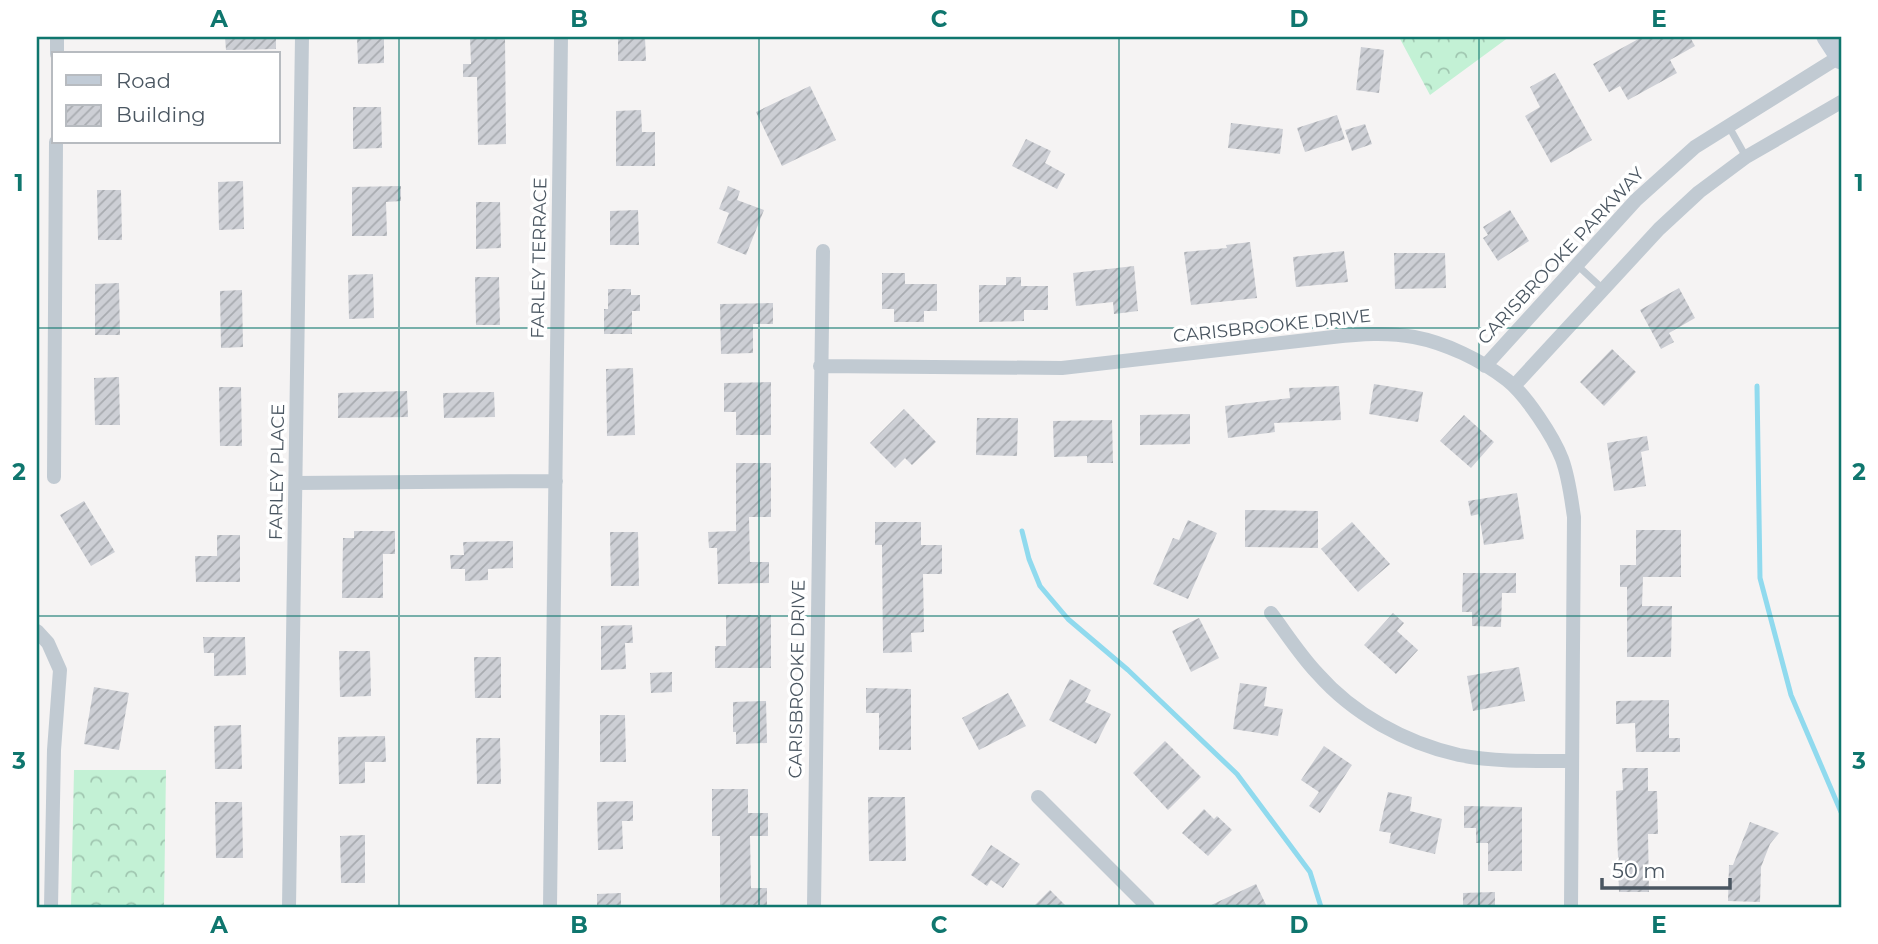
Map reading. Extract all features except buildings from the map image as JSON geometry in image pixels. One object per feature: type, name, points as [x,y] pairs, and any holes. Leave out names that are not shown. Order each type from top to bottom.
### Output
[{"type":"street","name":"FARLEY PLACE","points":[[289,907],[302,37]]},
{"type":"street","name":"FARLEY TERRACE","points":[[550,907],[561,37]]},
{"type":"street","points":[[1826,37],[1840,58]]},
{"type":"street","name":"CARISBROOKE PARKWAY","points":[[1485,366],[1636,200],[1695,147],[1840,58]]},
{"type":"street","points":[[1514,386],[1659,229],[1699,192],[1746,157],[1841,102]]},
{"type":"street","points":[[54,477],[56,144]]},
{"type":"street","name":"CARISBROOKE DRIVE","points":[[814,907],[823,251]]},
{"type":"street","name":"CARISBROOKE DRIVE","points":[[821,366],[1062,368],[1364,334],[1389,334],[1437,343],[1485,366],[1514,386],[1531,407],[1561,458],[1574,517],[1571,907]]},
{"type":"street","points":[[296,483],[555,481]]},
{"type":"street","points":[[1272,613],[1317,673],[1344,700],[1395,733],[1460,755],[1528,761],[1572,761]]},
{"type":"street","points":[[37,631],[48,643],[60,670],[54,750],[51,907]]},
{"type":"street","points":[[1038,797],[1148,907]]},
{"type":"lane","points":[[1728,125],[1746,157]]},
{"type":"lane","points":[[1577,265],[1603,290]]},
{"type":"green space","points":[[1399,37],[1509,37],[1430,95]]},
{"type":"green space","points":[[74,770],[166,770],[164,907],[71,907]]},
{"type":"waterway","points":[[1757,386],[1760,578],[1791,695],[1841,812]]},
{"type":"waterway","points":[[1022,531],[1040,586],[1068,619],[1128,670],[1237,774],[1310,872],[1321,907]]}]
